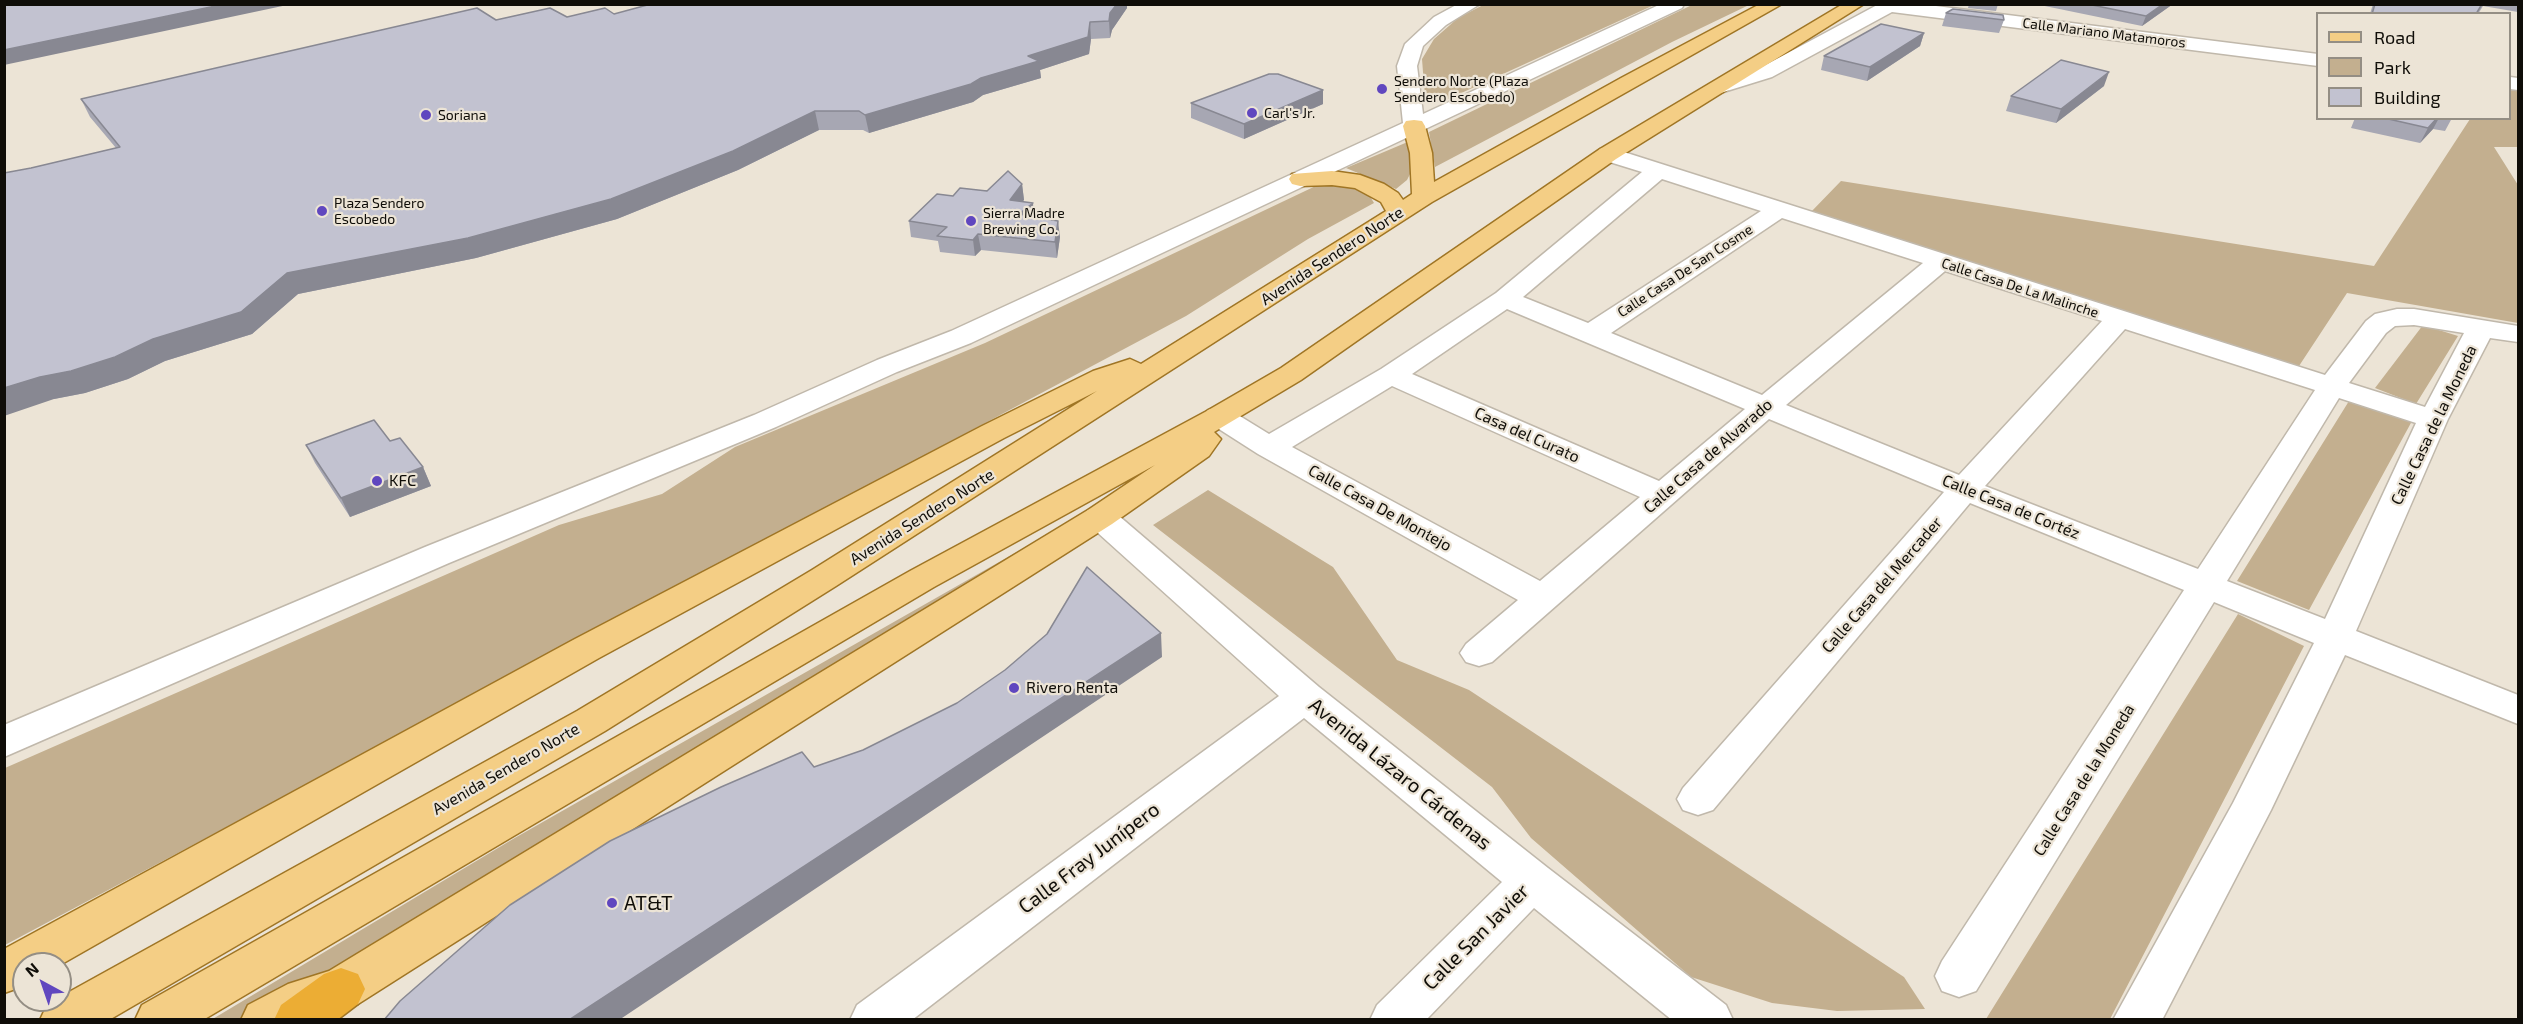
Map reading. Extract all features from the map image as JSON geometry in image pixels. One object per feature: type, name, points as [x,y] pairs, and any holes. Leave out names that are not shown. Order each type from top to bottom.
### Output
[{"type":"highway","points":[[298,1020],[341,989]]},
{"type":"main road","name":"Avenida Sendero Norte","points":[[64,1020],[591,721],[824,578],[1424,197],[1628,82],[1774,4]]},
{"type":"main road","points":[[159,1020],[922,579],[1291,375],[1608,154],[1856,4]]},
{"type":"main road","points":[[1414,126],[1421,153],[1424,197]]},
{"type":"main road","points":[[1300,179],[1332,178],[1360,182],[1390,198],[1399,213]]},
{"type":"main road","points":[[4,973],[586,648],[993,432],[1103,377],[1136,366],[1167,362]]},
{"type":"main road","points":[[265,1020],[305,999],[341,989],[1100,517],[1198,449],[1212,432],[1218,417]]},
{"type":"street","points":[[1414,126],[1407,66],[1414,44],[1440,21],[1472,4]]},
{"type":"street","points":[[4,742],[437,555],[765,421],[887,366],[961,337],[1676,4]]},
{"type":"street","points":[[1717,88],[1764,72],[1892,5]]},
{"type":"street","name":"Calle Mariano Matamoros","points":[[1892,5],[2316,60]]},
{"type":"street","name":"Calle Casa De La Malinche","points":[[1608,154],[1656,172],[2433,419]]},
{"type":"street","points":[[1269,447],[1390,375],[1505,299],[1656,172]]},
{"type":"street","name":"Calle Casa De San Cosme","points":[[1592,333],[1778,210]]},
{"type":"street","name":"Calle Casa de Alvarado","points":[[1479,653],[1765,407],[1940,262]]},
{"type":"street","name":"Calle Casa de Cortéz","points":[[1505,299],[1592,333],[1964,489],[2518,710]]},
{"type":"street","name":"Calle Casa de la Moneda","points":[[1959,976],[2332,386],[2376,327],[2385,320],[2414,317],[2481,328],[2433,419],[2336,636],[2250,810],[2137,1020]]},
{"type":"street","name":"Calle Casa del Mercader","points":[[1698,799],[1964,489],[2118,320]]},
{"type":"street","points":[[2481,328],[2518,334]]},
{"type":"street","name":"Casa del Curato","points":[[1390,375],[1663,495]]},
{"type":"street","name":"Calle Casa De Montejo","points":[[1218,417],[1543,598]]},
{"type":"street","name":"Avenida Lázaro Cárdenas","points":[[1100,517],[1305,697],[1532,881],[1709,1020]]},
{"type":"street","name":"Calle Fray Junípero","points":[[874,1020],[1305,697]]},
{"type":"street","name":"Calle San Javier","points":[[1394,1020],[1532,881]]},
{"type":"green space","points":[[1485,4],[1654,5],[1446,100],[1435,102],[1425,98],[1422,59],[1434,39],[1458,18]]},
{"type":"green space","points":[[1694,4],[1749,5],[1672,42],[1435,167],[1429,132]]},
{"type":"green space","points":[[2511,90],[2518,91],[2518,147],[2494,147],[2518,185],[2518,323],[2347,293],[2299,366],[1809,214],[1841,181],[2374,266],[2469,120],[2511,120]]},
{"type":"green space","points":[[1410,141],[1414,166],[1407,180],[1396,189],[1346,168]]},
{"type":"green space","points":[[1322,183],[1349,185],[1368,193],[1374,203],[1308,239],[1186,316],[5,945],[5,768],[559,525],[662,494],[735,447],[985,343]]},
{"type":"green space","points":[[2423,325],[2458,336],[2416,404],[2375,388]]},
{"type":"green space","points":[[2349,401],[2412,421],[2309,610],[2237,581]]},
{"type":"green space","points":[[1208,490],[1333,567],[1397,660],[1469,690],[1904,977],[1925,1009],[1837,1011],[1772,1003],[1691,977],[1531,838],[1492,787],[1153,525]]},
{"type":"green space","points":[[1057,529],[1054,536],[251,1019],[211,1020],[513,839]]},
{"type":"green space","points":[[2238,614],[2304,646],[2110,1019],[1986,1019]]},
{"type":"building","points":[[4,4],[225,4],[4,50]]},
{"type":"building","name":"Plaza Sendero Escobedo","points":[[651,4],[1117,4],[1110,13],[1109,21],[1090,22],[1088,37],[1028,56],[1039,61],[981,78],[971,84],[865,115],[859,111],[815,111],[733,151],[611,199],[468,238],[287,273],[241,312],[153,339],[115,357],[4,388],[4,173],[120,147],[81,99],[477,8],[496,20],[550,8],[567,17],[605,8],[614,14]]},
{"type":"building","points":[[2087,4],[2163,4],[2146,16]]},
{"type":"building","points":[[2375,4],[2482,4],[2477,12],[2373,12]]},
{"type":"building","points":[[1953,9],[2003,15],[2004,20],[1946,13]]},
{"type":"building","points":[[1881,24],[1924,33],[1870,67],[1824,56]]},
{"type":"building","points":[[2061,60],[2109,72],[2061,109],[2011,96]]},
{"type":"building","points":[[1269,74],[1278,74],[1323,90],[1244,124],[1191,103]]},
{"type":"building","points":[[2393,120],[2435,120],[2428,128]]},
{"type":"building","points":[[1008,171],[1022,184],[1010,200],[1033,203],[1019,214],[1058,221],[1055,242],[978,234],[973,240],[937,236],[947,227],[909,221],[937,194],[953,196],[960,188],[987,191]]},
{"type":"building","points":[[374,420],[390,441],[400,438],[423,467],[341,498],[306,445]]},
{"type":"building","points":[[1087,567],[1161,633],[569,1020],[384,1020],[400,1001],[510,905],[610,841],[721,787],[802,752],[814,767],[863,750],[957,703],[1005,670],[1047,634]]},
{"type":"place","name":"Sendero Norte (Plaza Sendero Escobedo)","points":[[1382,89]]},
{"type":"place","name":"Carl's Jr.","points":[[1252,113]]},
{"type":"place","name":"Soriana","points":[[426,115]]},
{"type":"place","name":"Plaza Sendero Escobedo","points":[[322,211]]},
{"type":"place","name":"Sierra Madre Brewing Co.","points":[[971,221]]},
{"type":"place","name":"KFC","points":[[377,481]]},
{"type":"place","name":"Rivero Renta","points":[[1014,688]]},
{"type":"place","name":"AT&T","points":[[612,903]]}]
